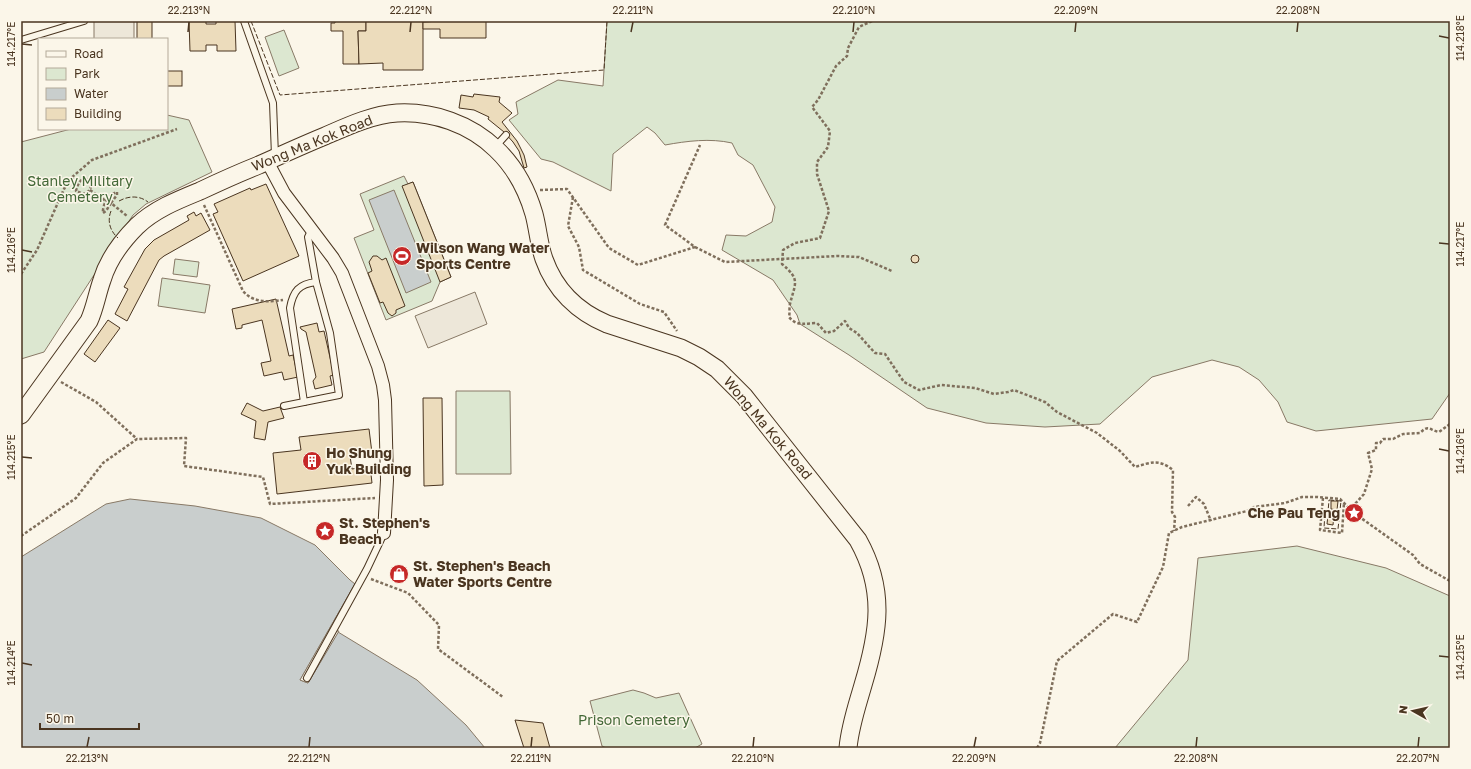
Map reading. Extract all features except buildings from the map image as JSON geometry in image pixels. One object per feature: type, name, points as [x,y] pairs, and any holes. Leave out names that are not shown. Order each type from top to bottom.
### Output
[{"type":"street","name":"Wong Ma Kok Road","points":[[21,416],[89,321],[95,306],[102,279],[111,260],[138,225],[156,211],[271,159],[359,122],[386,114],[399,113],[428,115],[455,122],[475,133],[494,148],[514,170],[534,213],[544,260],[553,279],[567,298],[585,313],[596,319],[680,348],[700,357],[717,369],[744,396],[858,540],[868,559],[876,585],[877,615],[871,652],[851,724],[848,748]]},
{"type":"street","points":[[271,159],[284,193],[333,258],[345,279],[382,377],[385,400],[388,480],[384,533]]},
{"type":"lane","points":[[21,40],[84,21]]},
{"type":"lane","points":[[244,21],[273,103],[271,159]]},
{"type":"lane","points":[[494,148],[506,135]]},
{"type":"lane","points":[[284,406],[339,395],[330,333],[316,282],[308,237],[312,229]]},
{"type":"lane","points":[[304,402],[290,308],[292,298],[297,290],[306,283],[316,282]]},
{"type":"lane","points":[[307,678],[363,576],[384,533]]},
{"type":"path","points":[[872,21],[859,27],[848,48],[847,56],[836,66],[818,100],[812,107],[830,131],[828,147],[817,162],[817,174],[829,211],[820,238],[795,243],[783,250],[782,264],[790,271],[796,281],[795,290],[790,305],[790,317],[794,322],[801,325],[817,323],[826,333],[834,331],[842,322],[845,321],[849,328],[857,332],[874,353],[885,354],[904,382],[919,390],[941,385],[975,388],[994,394],[1014,390],[1045,402],[1057,412],[1097,433],[1124,454],[1135,467],[1151,462],[1164,464],[1173,470],[1172,512],[1175,516],[1174,531]]},
{"type":"path","points":[[21,274],[37,250],[64,189],[71,178],[92,160],[178,129]]},
{"type":"path","points":[[700,145],[665,225],[695,247],[725,262],[837,256],[859,257],[892,271]]},
{"type":"path","points":[[71,178],[79,183]]},
{"type":"path","points":[[85,178],[91,184],[90,190],[84,194],[81,194],[76,190],[79,183],[85,178]]},
{"type":"path","points":[[525,191],[567,189],[609,248],[638,265],[695,247]]},
{"type":"path","points":[[90,190],[106,200]]},
{"type":"path","points":[[117,192],[117,195],[111,203],[106,211],[103,213],[106,200],[117,192]]},
{"type":"path","points":[[573,196],[568,226],[579,247],[583,270],[640,304],[664,312],[677,332]]},
{"type":"path","points":[[202,202],[243,291],[247,296],[268,302],[292,298]]},
{"type":"path","points":[[111,203],[117,208]]},
{"type":"path","points":[[58,380],[96,402],[138,439]]},
{"type":"path","points":[[1354,513],[1354,505],[1364,494],[1372,469],[1368,453],[1376,450],[1376,443],[1380,443],[1383,439],[1393,439],[1403,434],[1420,433],[1424,429],[1428,428],[1439,432],[1450,424]]},
{"type":"path","points":[[21,536],[76,498],[103,463],[138,439],[186,438],[184,466],[263,477],[270,504],[381,498]]},
{"type":"path","points":[[1188,506],[1196,497],[1204,504],[1211,521]]},
{"type":"path","points":[[1037,748],[1040,743],[1057,661],[1113,614],[1137,622],[1163,567],[1169,533],[1182,527],[1211,521],[1247,511],[1254,507],[1285,503],[1302,497],[1318,497],[1340,500],[1354,513],[1413,555],[1420,564],[1450,581]]},
{"type":"path","points":[[1323,498],[1320,530],[1342,532],[1344,503]]},
{"type":"path","points":[[363,576],[408,593],[439,625],[438,649],[504,697]]},
{"type":"green space","points":[[607,21],[1450,21],[1450,393],[1432,419],[1316,431],[1287,422],[1278,402],[1259,380],[1239,367],[1212,360],[1152,377],[1100,424],[1045,427],[986,423],[927,408],[800,324],[797,315],[773,280],[722,250],[726,235],[746,236],[772,222],[775,207],[753,165],[738,155],[732,143],[724,141],[698,141],[665,145],[655,133],[647,127],[613,154],[611,191],[553,162],[541,159],[509,120],[518,114],[516,102],[558,80],[603,86]]},
{"type":"green space","points":[[284,30],[299,68],[279,76],[265,37]]},
{"type":"green space","name":"Stanley Military Cemetery","points":[[168,115],[189,120],[212,172],[146,204],[133,215],[44,352],[21,359],[21,142],[67,130],[168,130]]},
{"type":"green space","name":"Wilson Wang Water Sports Centre","points":[[404,176],[408,184],[413,182],[451,277],[440,282],[432,301],[386,320],[354,238],[374,230],[360,194]]},
{"type":"green space","points":[[175,259],[199,262],[197,277],[173,274]]},
{"type":"green space","points":[[162,278],[210,285],[205,313],[158,306]]},
{"type":"green space","points":[[456,391],[510,391],[511,474],[456,474]]},
{"type":"green space","points":[[1297,546],[1386,568],[1450,596],[1450,748],[1115,748],[1188,660],[1198,558]]},
{"type":"green space","name":"Prison Cemetery","points":[[633,690],[656,698],[679,693],[702,744],[695,748],[606,748],[602,746],[590,701]]},
{"type":"shaded area","points":[[94,21],[134,21],[134,38],[94,38]]},
{"type":"shaded area","points":[[475,292],[487,324],[428,348],[415,316]]},
{"type":"water","points":[[394,190],[431,282],[406,293],[369,200]]},
{"type":"water","points":[[130,499],[195,506],[261,518],[315,545],[355,584],[300,680],[308,683],[338,632],[417,680],[466,725],[485,748],[21,748],[21,557],[106,504]]},
{"type":"pier","points":[[355,584],[357,585],[303,679],[307,680],[336,631],[339,631],[308,683],[300,680]]},
{"type":"fence","points":[[251,21],[280,95],[604,70],[607,21]]},
{"type":"fence","points":[[119,201],[126,198],[137,197],[148,202]]},
{"type":"fence","points":[[111,211],[109,218],[110,226],[118,238]]},
{"type":"fence","points":[[1329,500],[1341,501],[1338,529],[1324,528],[1325,512],[1328,512],[1329,500]]},
{"type":"place","name":"Wilson Wang Water Sports Centre","points":[[402,256]]},
{"type":"place","name":"Ho Shung Yuk Building","points":[[312,461]]},
{"type":"place","name":"Che Pau Teng","points":[[1354,513]]},
{"type":"place","name":"St. Stephen's Beach","points":[[325,531]]},
{"type":"place","name":"St. Stephen's Beach Water Sports Centre","points":[[399,574]]}]
